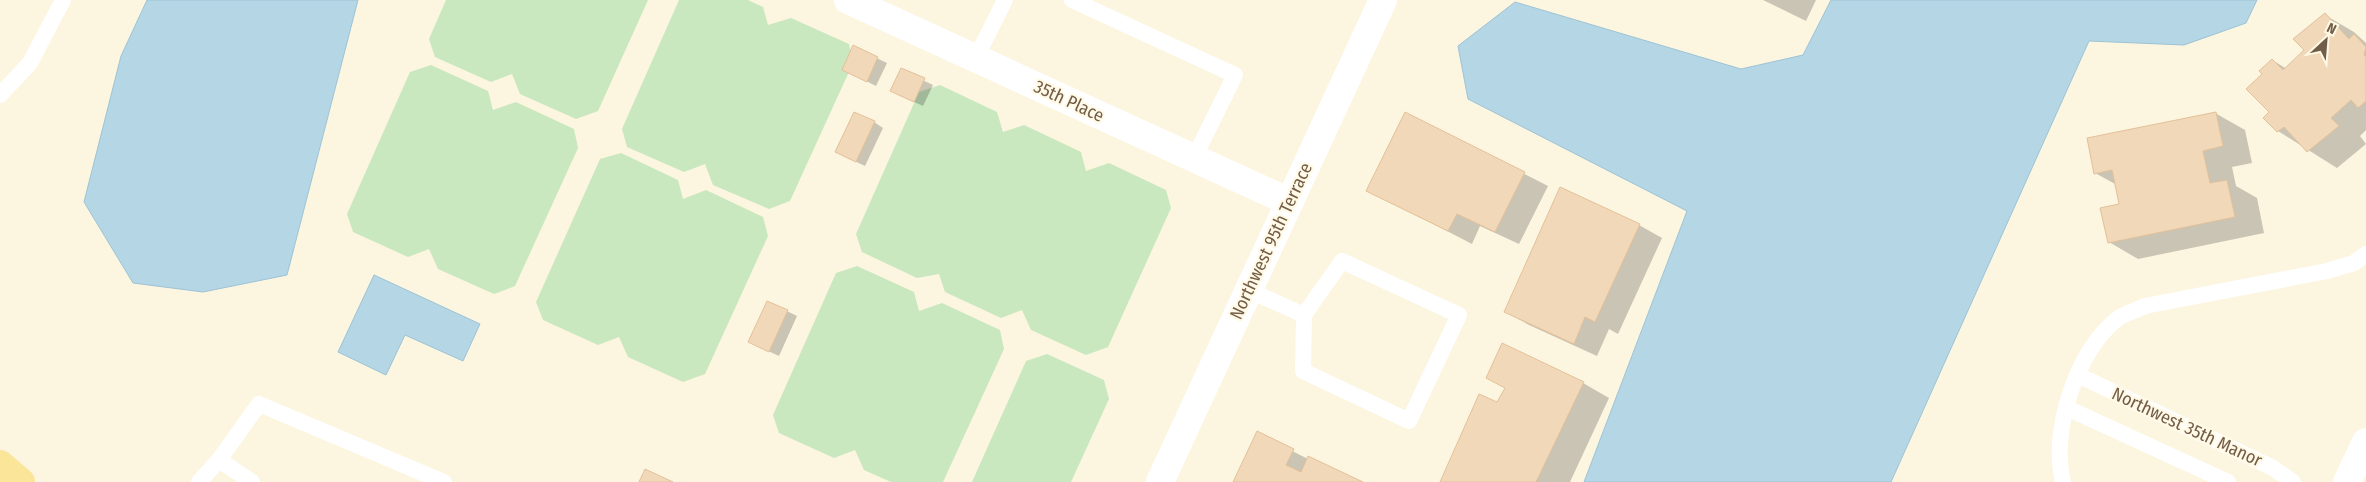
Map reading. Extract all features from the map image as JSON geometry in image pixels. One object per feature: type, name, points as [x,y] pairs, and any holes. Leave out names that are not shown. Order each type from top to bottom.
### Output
[{"type":"main road","points":[[0,464],[21,482]]},
{"type":"street","name":"35th Place","points":[[848,0],[1290,202]]},
{"type":"street","name":"Northwest 95th Terrace","points":[[1160,482],[1383,0]]},
{"type":"street","points":[[2347,482],[2366,442]]},
{"type":"lane","points":[[0,95],[30,63],[63,0]]},
{"type":"lane","points":[[976,58],[1005,0]]},
{"type":"lane","points":[[1072,0],[1235,75],[1194,158]]},
{"type":"lane","points":[[2064,482],[2059,466],[2067,408],[2078,375],[2086,355],[2120,317],[2145,306],[2326,271],[2354,263],[2366,254]]},
{"type":"lane","points":[[1342,261],[1459,314],[1409,421],[1303,371],[1304,315],[1342,261]]},
{"type":"lane","points":[[1248,290],[1304,315]]},
{"type":"lane","name":"Northwest 35th Manor","points":[[2078,375],[2273,468],[2293,482]]},
{"type":"lane","points":[[199,482],[219,460],[259,404],[444,482]]},
{"type":"lane","name":"Northwest 35th Manor","points":[[2067,408],[2228,482]]},
{"type":"lane","points":[[219,460],[252,482]]},
{"type":"green space","points":[[446,0],[648,0],[598,111],[576,119],[520,94],[512,74],[491,82],[435,57],[429,39]]},
{"type":"green space","points":[[679,0],[748,0],[763,7],[768,25],[791,18],[849,44],[853,63],[790,201],[769,209],[713,185],[705,164],[684,172],[627,147],[622,129]]},
{"type":"green space","points":[[431,65],[488,91],[493,110],[516,102],[574,129],[578,148],[515,286],[494,294],[438,269],[429,249],[408,257],[353,232],[347,214],[410,72]]},
{"type":"green space","points":[[940,85],[997,112],[1003,132],[1024,125],[1081,152],[1086,171],[1109,163],[1166,190],[1171,208],[1108,347],[1086,355],[1031,330],[1022,310],[1001,318],[945,292],[939,274],[917,278],[862,252],[856,234],[919,92]]},
{"type":"green space","points":[[621,153],[678,180],[683,199],[706,190],[763,217],[768,236],[705,374],[683,382],[628,357],[619,337],[598,345],[543,320],[536,302],[600,159]]},
{"type":"green space","points":[[857,266],[914,292],[919,311],[942,303],[1000,330],[1004,349],[943,482],[891,482],[864,470],[855,450],[834,458],[779,433],[773,415],[836,273]]},
{"type":"green space","points":[[1047,354],[1104,380],[1109,399],[1071,482],[972,482],[1026,361]]},
{"type":"water","points":[[147,0],[358,0],[287,275],[203,292],[133,283],[84,202],[121,56]]},
{"type":"water","points":[[1831,0],[2257,0],[2246,23],[2184,45],[2089,41],[1891,482],[1584,482],[1687,211],[1468,99],[1458,46],[1515,2],[1741,69],[1803,55]]},
{"type":"water","points":[[374,275],[480,324],[463,361],[405,335],[386,375],[338,352]]},
{"type":"building","points":[[2325,13],[2349,39],[2354,34],[2366,47],[2364,55],[2366,57],[2366,101],[2358,108],[2351,100],[2331,118],[2339,126],[2307,152],[2284,127],[2277,132],[2263,118],[2269,112],[2246,89],[2262,74],[2259,71],[2272,59],[2283,70],[2304,50],[2293,39]]},
{"type":"building","points":[[853,45],[878,57],[867,82],[842,70]]},
{"type":"building","points":[[901,68],[925,78],[914,102],[890,91]]},
{"type":"building","points":[[854,112],[875,121],[856,162],[835,152]]},
{"type":"building","points":[[1405,112],[1525,172],[1495,232],[1457,214],[1448,231],[1366,191]]},
{"type":"building","points":[[2216,112],[2223,146],[2203,151],[2210,183],[2227,180],[2235,217],[2108,243],[2100,208],[2119,204],[2112,170],[2094,174],[2087,138]]},
{"type":"building","points":[[1560,187],[1640,224],[1595,322],[1585,317],[1574,344],[1504,312]]},
{"type":"building","points":[[767,301],[788,310],[769,352],[748,342]]},
{"type":"building","points":[[1502,343],[1584,382],[1536,482],[1440,482],[1479,394],[1497,402],[1505,388],[1486,378]]},
{"type":"building","points":[[1257,431],[1294,449],[1286,465],[1301,472],[1308,456],[1363,482],[1233,482]]},
{"type":"building","points":[[645,469],[673,482],[639,482]]}]
